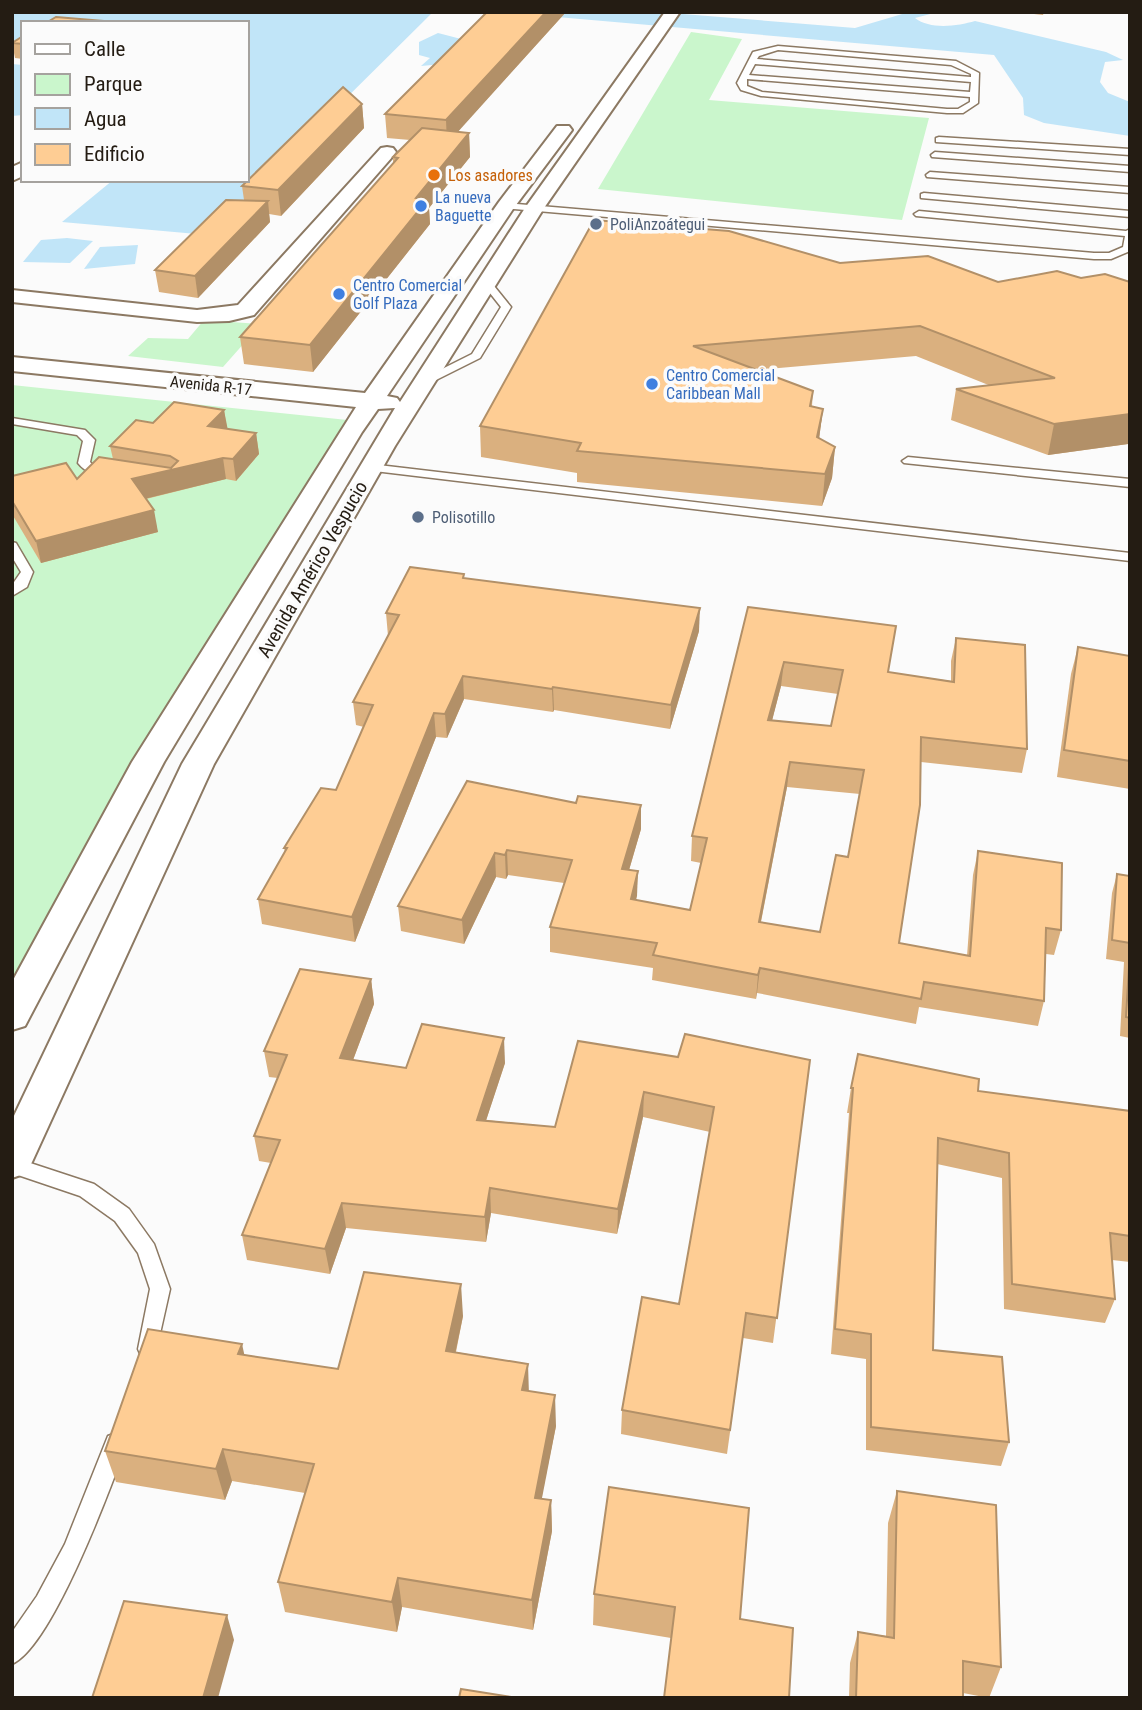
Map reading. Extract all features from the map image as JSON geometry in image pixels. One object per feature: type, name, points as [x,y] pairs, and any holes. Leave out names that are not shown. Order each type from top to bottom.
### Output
[{"type":"street","name":"Avenida Américo Vespucio","points":[[12,1016],[148,762],[365,411],[506,206],[657,25]]},
{"type":"street","name":"Avenida Américo Vespucio","points":[[12,1164],[198,765],[370,468],[535,208],[657,25]]},
{"type":"street","points":[[12,296],[197,316],[229,315],[246,310],[387,152]]},
{"type":"street","name":"Avenida R-17","points":[[12,364],[365,411]]},
{"type":"street","name":"Avenida R-17","points":[[12,384],[365,411],[410,404]]},
{"type":"lane","points":[[778,48],[953,63],[967,67],[975,73],[974,103],[945,119],[761,94],[744,88],[741,83],[752,61],[756,54],[778,48]]},
{"type":"lane","points":[[752,61],[975,80]]},
{"type":"lane","points":[[745,76],[974,95]]},
{"type":"lane","points":[[915,228],[945,119]]},
{"type":"lane","points":[[939,140],[1130,152]]},
{"type":"lane","points":[[1113,151],[1114,233]]},
{"type":"lane","points":[[935,155],[1130,169]]},
{"type":"lane","points":[[930,175],[1130,190]]},
{"type":"lane","points":[[924,196],[1130,214]]},
{"type":"lane","points":[[506,206],[915,228],[1129,233],[1128,248],[1111,256],[915,228]]},
{"type":"lane","points":[[12,421],[81,432],[89,440],[84,463],[92,470],[119,475]]},
{"type":"lane","points":[[908,461],[1130,483]]},
{"type":"lane","points":[[370,468],[1130,557]]},
{"type":"lane","points":[[12,546],[27,572],[22,584],[12,592]]},
{"type":"lane","points":[[12,1164],[87,1190],[122,1215],[147,1250],[160,1289],[151,1338],[140,1373]]},
{"type":"lane","points":[[12,1652],[26,1635],[67,1565],[125,1419]]},
{"type":"green space","points":[[691,32],[742,39],[709,100],[929,118],[902,220],[598,189]]},
{"type":"green space","points":[[204,320],[261,324],[223,367],[128,356],[148,338],[188,339]]},
{"type":"green space","points":[[12,385],[357,421],[12,1016]]},
{"type":"water","points":[[12,12],[433,12],[208,235],[62,222],[111,182],[248,182],[248,21],[21,21],[21,50],[12,54]]},
{"type":"water","points":[[498,12],[658,12],[855,28],[909,12],[938,12],[915,18],[936,26],[975,21],[1106,52],[1123,60],[1105,62],[1100,82],[1108,93],[1130,102],[1130,136],[1044,123],[1024,115],[1023,98],[994,55]]},
{"type":"water","points":[[438,33],[465,40],[443,64],[421,66],[430,58],[419,55],[419,42]]},
{"type":"water","points":[[12,64],[21,65],[21,115],[12,116]]},
{"type":"water","points":[[67,238],[93,241],[70,263],[23,262],[41,240]]},
{"type":"water","points":[[138,245],[135,264],[84,269],[100,247]]},
{"type":"building","points":[[487,12],[546,12],[446,120],[385,114]]},
{"type":"building","points":[[56,17],[104,21],[49,21]]},
{"type":"building","points":[[343,87],[362,104],[278,190],[242,186]]},
{"type":"building","points":[[422,128],[469,133],[416,198],[428,199],[310,345],[240,337],[398,158],[393,157]]},
{"type":"building","points":[[226,200],[268,201],[195,276],[155,270]]},
{"type":"building","name":"Centro Comercial Caribbean Mall","points":[[594,220],[729,231],[840,263],[928,256],[998,282],[1057,271],[1081,278],[1105,274],[1130,282],[1130,414],[1054,424],[956,389],[1055,378],[920,326],[693,346],[813,391],[810,406],[823,409],[817,437],[835,447],[825,474],[577,451],[581,443],[480,426]]},
{"type":"building","points":[[174,402],[224,410],[208,426],[256,433],[233,459],[223,458],[132,479],[154,510],[36,541],[12,501],[12,476],[66,463],[77,479],[99,457],[171,468],[178,461],[170,456],[110,446],[136,420],[153,423]]},
{"type":"building","points":[[410,567],[464,574],[463,578],[700,608],[671,705],[463,676],[445,714],[434,713],[352,917],[258,899],[287,848],[284,848],[321,788],[336,790],[373,705],[353,702],[399,615],[386,613]]},
{"type":"building","points":[[748,607],[896,626],[888,672],[954,682],[956,638],[1025,645],[1027,749],[921,737],[920,805],[899,943],[970,956],[978,851],[1062,863],[1061,930],[1046,928],[1044,1001],[924,982],[921,999],[760,968],[758,975],[653,955],[657,943],[550,927],[572,860],[507,850],[505,855],[495,853],[462,920],[398,906],[467,781],[576,803],[578,796],[641,805],[622,869],[638,871],[631,899],[690,910],[707,838],[692,836]],"holes":[[[784,662],[843,670],[831,726],[768,720]],[[790,762],[864,770],[848,857],[836,855],[820,932],[759,922]]]},
{"type":"building","points":[[1078,647],[1130,656],[1130,761],[1064,750]]},
{"type":"building","points":[[1117,874],[1130,876],[1130,943],[1112,940]]},
{"type":"building","points":[[1130,951],[1130,1018],[1126,1017]]},
{"type":"building","points":[[300,969],[371,979],[340,1058],[406,1068],[422,1024],[504,1038],[477,1120],[555,1127],[578,1041],[678,1057],[685,1034],[810,1060],[777,1318],[746,1313],[730,1430],[622,1410],[642,1297],[679,1304],[714,1107],[644,1092],[618,1209],[490,1188],[485,1217],[342,1203],[325,1249],[242,1235],[280,1140],[254,1136],[287,1055],[264,1051]]},
{"type":"building","points":[[858,1054],[979,1079],[978,1091],[1130,1111],[1130,1236],[1110,1233],[1115,1299],[1012,1284],[1009,1153],[938,1138],[933,1350],[1002,1357],[1009,1442],[871,1427],[871,1334],[835,1329],[851,1088]]},
{"type":"building","points":[[364,1272],[461,1284],[446,1351],[528,1364],[522,1390],[555,1395],[535,1498],[551,1500],[532,1600],[398,1578],[392,1602],[278,1582],[314,1464],[223,1449],[216,1469],[105,1451],[148,1329],[242,1344],[238,1354],[338,1369]]},
{"type":"building","points":[[609,1487],[749,1508],[740,1619],[793,1628],[789,1698],[664,1698],[675,1607],[594,1594]]},
{"type":"building","points":[[897,1491],[996,1505],[1001,1667],[963,1661],[963,1698],[856,1698],[858,1632],[894,1638]]},
{"type":"building","points":[[124,1601],[227,1615],[203,1698],[92,1698]]},
{"type":"building","points":[[461,1689],[518,1698],[459,1698]]},
{"type":"place","name":"Los asadores","points":[[434,175]]},
{"type":"place","name":"La nueva Baguette","points":[[421,206]]},
{"type":"place","name":"PoliAnzoátegui","points":[[596,224]]},
{"type":"place","name":"Centro Comercial Golf Plaza","points":[[339,294]]},
{"type":"place","name":"Centro Comercial Caribbean Mall","points":[[652,384]]},
{"type":"place","name":"Polisotillo","points":[[418,517]]}]
